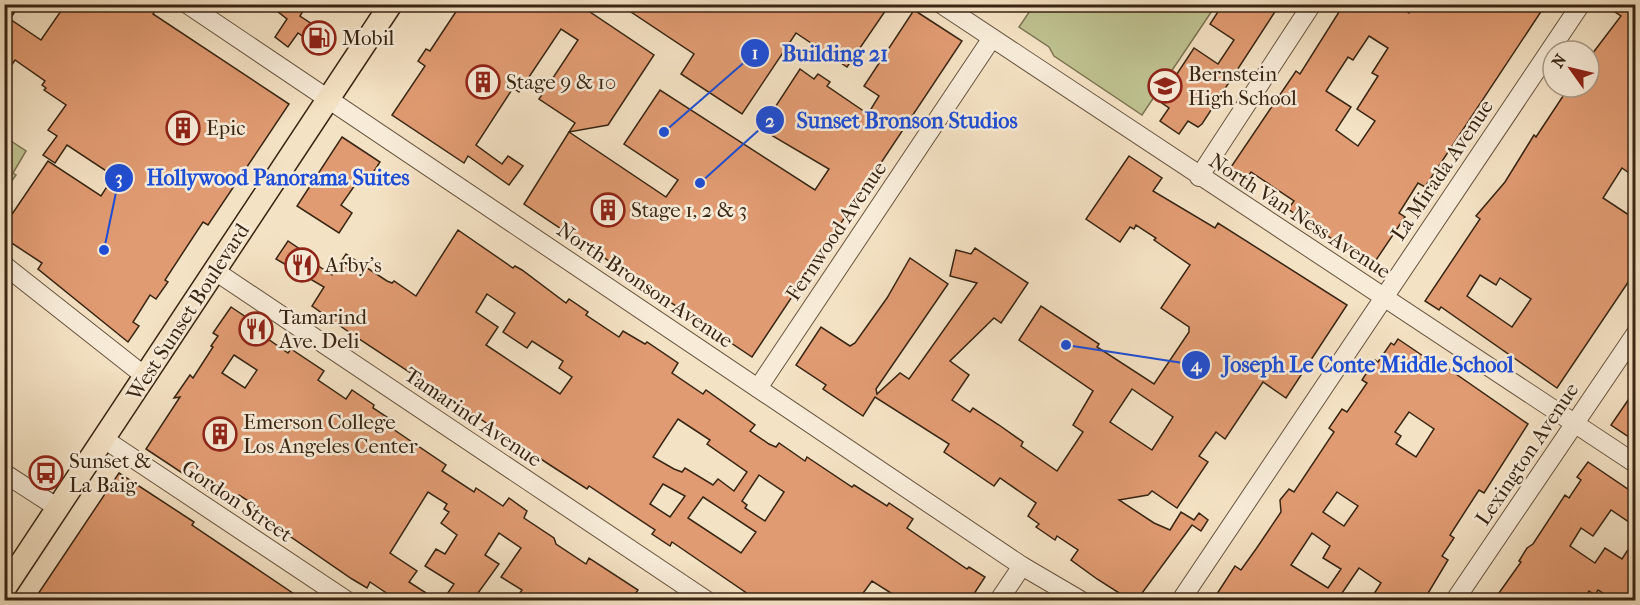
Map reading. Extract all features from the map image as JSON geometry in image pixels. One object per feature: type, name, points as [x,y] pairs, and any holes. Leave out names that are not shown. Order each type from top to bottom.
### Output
[{"type":"main road","name":"West Sunset Boulevard","points":[[4,589],[391,4]]},
{"type":"street","name":"North Bronson Avenue","points":[[187,4],[1022,566],[1080,600]]},
{"type":"street","name":"North Van Ness Avenue","points":[[941,4],[1635,464]]},
{"type":"street","points":[[1199,177],[1312,4]]},
{"type":"street","name":"La Mirada Avenue","points":[[1181,600],[1581,4]]},
{"type":"street","name":"Fernwood Avenue","points":[[758,388],[992,38]]},
{"type":"street","points":[[4,265],[146,376]]},
{"type":"street","name":"Tamarind Avenue","points":[[215,271],[706,600]]},
{"type":"street","name":"Lexington Avenue","points":[[1455,600],[1635,333]]},
{"type":"street","name":"Gordon Street","points":[[104,439],[346,600]]},
{"type":"street","points":[[4,472],[58,508]]},
{"type":"street","points":[[999,600],[1022,566]]},
{"type":"green space","points":[[1034,5],[1216,5],[1142,115],[1054,56],[1049,47],[1019,27]]},
{"type":"green space","points":[[5,137],[26,151],[13,173],[16,175],[11,182],[8,180],[5,184]]},
{"type":"building","points":[[4,4],[20,4],[10,19],[41,40],[61,11],[51,4],[153,4],[151,8],[155,11],[153,14],[289,104],[208,225],[203,222],[165,280],[168,282],[156,299],[150,295],[133,322],[139,326],[128,342],[38,269],[42,263],[4,238],[4,226],[48,161],[101,196],[114,176],[67,145],[55,163],[43,155],[57,136],[48,130],[66,105],[44,90],[46,88],[42,85],[45,81],[15,60],[4,76]]},
{"type":"building","points":[[281,4],[307,4],[300,16],[330,36],[321,49],[298,33],[288,47],[275,37],[287,19],[277,11]]},
{"type":"building","points":[[461,4],[578,4],[654,55],[608,125],[569,132],[575,123],[539,99],[578,40],[561,29],[519,92],[513,88],[476,145],[502,164],[508,156],[523,166],[509,185],[468,156],[464,163],[392,115],[425,66],[418,61],[426,49],[430,51]]},
{"type":"building","points":[[619,4],[890,4],[847,67],[796,33],[742,114],[681,74],[694,54]]},
{"type":"building","points":[[1223,4],[1280,4],[1202,124],[1198,127],[1188,121],[1179,134],[1160,121],[1169,108],[1159,101],[1194,48],[1218,64],[1234,40],[1210,24]]},
{"type":"building","points":[[1344,4],[1397,5],[1409,13],[1414,4],[1546,4],[1425,187],[1418,183],[1399,213],[1405,217],[1372,266],[1288,209],[1294,201],[1251,172],[1245,181],[1229,170],[1296,71],[1300,74]],"holes":[[[1369,36],[1388,48],[1372,73],[1378,76],[1357,109],[1375,121],[1358,146],[1336,130],[1351,107],[1326,91],[1348,57],[1353,60]]]},
{"type":"building","points":[[1620,4],[1635,4],[1635,177],[1622,168],[1603,198],[1635,219],[1635,272],[1557,388],[1441,307],[1439,310],[1425,301],[1480,219],[1476,216],[1505,182],[1534,135],[1536,137],[1561,99],[1601,99],[1601,42],[1621,16],[1615,12]],"holes":[[[1480,275],[1496,285],[1500,278],[1531,299],[1512,327],[1467,296]]]},
{"type":"building","points":[[914,10],[962,41],[752,357],[524,204],[569,132],[666,197],[678,180],[624,144],[660,90],[815,190],[829,169],[761,129],[800,69],[814,79],[818,74],[830,82],[827,86],[868,114],[879,96],[864,86]]},
{"type":"building","points":[[342,137],[380,162],[369,179],[362,175],[341,205],[352,213],[339,233],[297,206]]},
{"type":"building","points":[[1129,156],[1162,178],[1153,191],[1215,228],[1218,223],[1347,305],[1286,398],[1263,382],[1225,439],[1216,432],[1199,456],[1208,462],[1177,508],[1152,491],[1148,495],[1119,500],[1154,523],[1170,530],[1181,512],[1194,520],[1199,513],[1208,520],[1201,531],[1192,525],[1137,600],[1130,600],[1071,560],[1078,550],[1057,536],[1055,540],[1036,527],[1039,524],[1028,516],[1036,503],[1000,478],[994,486],[944,452],[949,444],[875,397],[863,416],[823,389],[826,385],[796,365],[821,327],[850,346],[855,343],[887,298],[910,258],[948,284],[876,389],[877,394],[900,373],[909,379],[977,283],[950,276],[956,250],[971,254],[975,248],[1028,283],[1001,323],[994,318],[950,361],[969,375],[952,400],[970,412],[973,408],[999,425],[1023,442],[1021,446],[1057,471],[1083,432],[1073,425],[1093,391],[1019,340],[1041,306],[1099,344],[1097,347],[1154,384],[1189,332],[1189,327],[1161,308],[1190,265],[1136,225],[1134,229],[1130,227],[1120,242],[1086,219]],"holes":[[[1132,389],[1173,417],[1152,450],[1110,422]]]},
{"type":"building","points":[[458,230],[513,268],[515,266],[522,270],[566,303],[569,299],[588,312],[586,315],[619,337],[623,331],[645,344],[647,342],[678,363],[672,373],[703,394],[706,390],[755,425],[750,431],[776,447],[779,443],[805,461],[807,457],[852,487],[854,485],[887,506],[889,503],[913,519],[907,528],[967,569],[969,567],[985,577],[970,600],[902,600],[872,581],[858,600],[757,600],[672,542],[670,546],[652,534],[655,530],[589,486],[587,489],[550,465],[312,306],[324,287],[276,259],[288,241],[313,258],[311,261],[332,275],[346,254],[387,281],[392,283],[394,281],[416,296]],"holes":[[[487,294],[515,313],[503,332],[527,348],[532,341],[563,361],[559,368],[572,377],[560,394],[486,345],[498,327],[476,312]],[[678,419],[710,440],[707,444],[747,472],[734,491],[718,479],[713,485],[685,468],[682,472],[653,457]],[[759,475],[784,492],[765,521],[745,508],[747,505],[742,501]],[[663,484],[685,496],[670,517],[650,504]],[[703,497],[756,532],[741,553],[688,518]]]},
{"type":"building","points":[[231,307],[264,329],[261,334],[288,353],[291,349],[324,371],[318,380],[346,399],[352,390],[374,405],[373,408],[396,423],[393,429],[446,465],[442,471],[474,492],[476,488],[503,506],[509,498],[527,511],[524,518],[554,538],[556,544],[586,564],[589,558],[638,590],[631,600],[515,600],[522,590],[501,577],[521,548],[499,533],[485,555],[499,564],[473,600],[443,600],[454,584],[425,566],[436,549],[445,554],[457,535],[441,523],[449,512],[444,509],[447,504],[428,492],[390,553],[417,571],[409,582],[437,600],[397,600],[370,582],[367,588],[352,579],[259,515],[261,509],[239,495],[232,506],[146,449],[180,397],[174,398],[190,375],[193,378],[213,347],[211,346],[218,336],[213,333]],"holes":[[[234,355],[257,370],[245,388],[222,373]]]},
{"type":"building","points":[[1398,339],[1438,366],[1440,363],[1528,424],[1484,493],[1479,490],[1450,535],[1454,538],[1442,556],[1448,560],[1424,600],[1370,600],[1381,583],[1359,568],[1340,596],[1347,600],[1213,600],[1235,566],[1241,570],[1281,512],[1280,500],[1289,489],[1294,492],[1334,432],[1329,428],[1342,409],[1347,412],[1367,383],[1362,380],[1375,360],[1378,362],[1391,343],[1394,345]],"holes":[[[1409,412],[1434,429],[1416,457],[1396,444],[1401,436],[1395,432]],[[1337,492],[1358,506],[1344,526],[1323,512]],[[1312,533],[1330,546],[1323,558],[1341,569],[1328,588],[1291,565]]]},
{"type":"building","points":[[1635,390],[1635,441],[1611,425]]},
{"type":"building","points":[[1588,462],[1635,494],[1635,526],[1611,510],[1593,536],[1581,528],[1570,546],[1595,563],[1605,548],[1622,559],[1635,539],[1635,600],[1627,594],[1623,600],[1614,600],[1598,590],[1595,595],[1589,591],[1583,600],[1568,595],[1564,600],[1494,600],[1565,495],[1569,498],[1581,480],[1577,477]]},
{"type":"building","points":[[119,473],[194,522],[192,525],[303,600],[34,600]]},
{"type":"place","name":"Mobil","points":[[319,38]]},
{"type":"place","name":"Stage 9 & 10","points":[[483,82]]},
{"type":"place","name":"Bernstein High School","points":[[1165,86]]},
{"type":"place","name":"Epic","points":[[183,128]]},
{"type":"place","name":"Building 21","points":[[664,132]]},
{"type":"place","name":"Sunset Bronson Studios","points":[[700,183]]},
{"type":"place","name":"Stage 1, 2 & 3","points":[[608,210]]},
{"type":"place","name":"Hollywood Panorama Suites","points":[[104,250]]},
{"type":"place","name":"Arby's","points":[[302,265]]},
{"type":"place","name":"Tamarind Ave. Deli","points":[[256,329]]},
{"type":"place","name":"Joseph Le Conte Middle School","points":[[1066,345]]},
{"type":"place","name":"Emerson College Los Angeles Center","points":[[220,434]]},
{"type":"place","name":"Sunset & La Baig","points":[[46,473]]}]
